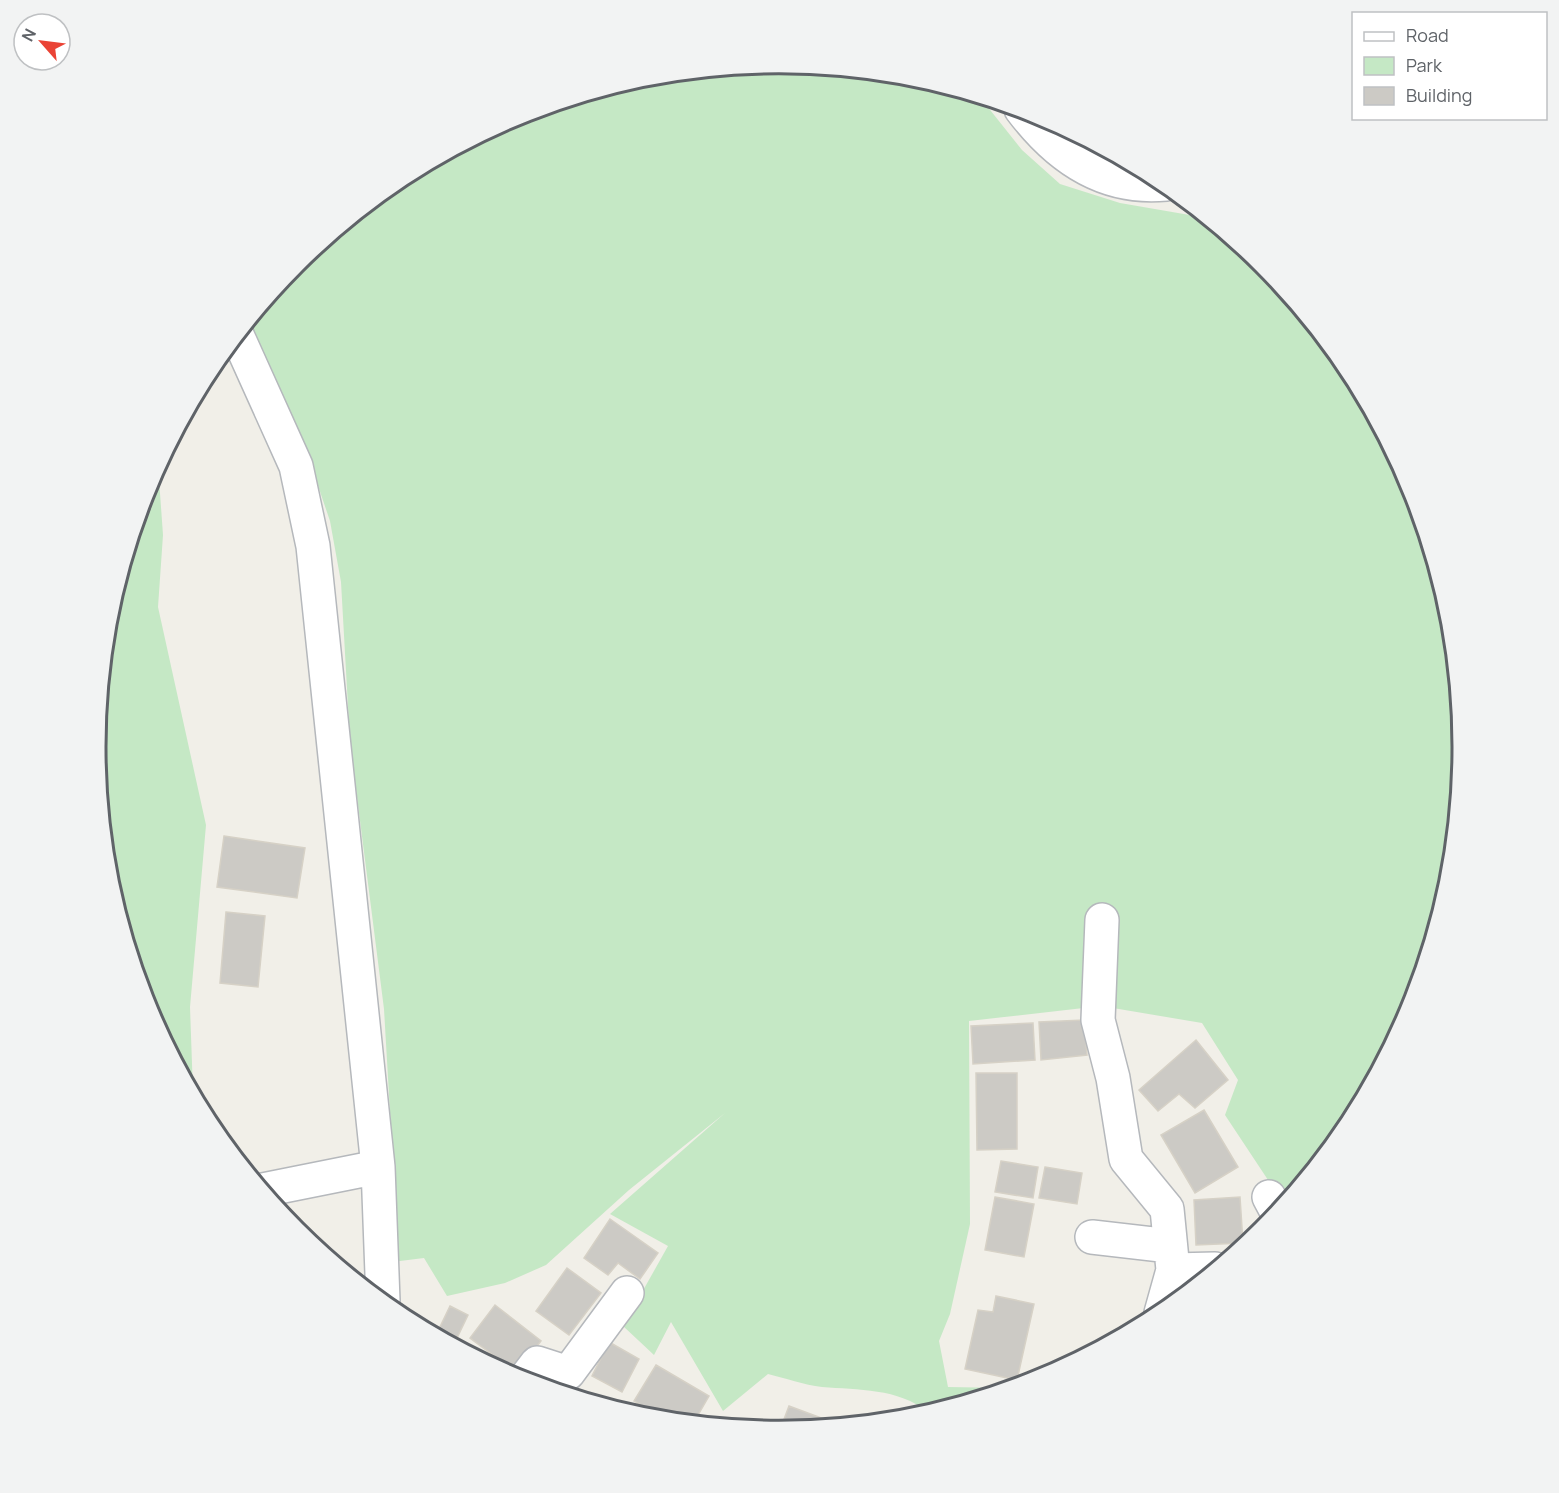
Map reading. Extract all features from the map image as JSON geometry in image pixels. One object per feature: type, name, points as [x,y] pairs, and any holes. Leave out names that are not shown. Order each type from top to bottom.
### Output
[{"type":"street","points":[[1031,123],[1040,135],[1100,177],[1142,186],[1150,185]]},
{"type":"street","points":[[241,344],[296,466],[312,546],[378,1167],[383,1289]]},
{"type":"street","points":[[1102,920],[1098,1020],[1113,1078],[1126,1159],[1167,1209],[1171,1258],[1164,1298]]},
{"type":"street","points":[[272,1188],[378,1167]]},
{"type":"street","points":[[1092,1237],[1205,1267]]},
{"type":"street","points":[[531,1371],[537,1363],[568,1373],[627,1293]]},
{"type":"green space","points":[[735,75],[824,75],[911,86],[987,106],[1022,150],[1060,184],[1120,203],[1192,215],[1255,271],[1285,303],[1339,373],[1362,410],[1383,449],[1417,530],[1440,615],[1451,702],[1452,746],[1451,791],[1440,878],[1417,963],[1383,1044],[1362,1083],[1313,1156],[1279,1196],[1225,1115],[1238,1080],[1202,1023],[1101,1006],[969,1021],[970,1224],[950,1314],[939,1341],[948,1387],[984,1388],[954,1397],[918,1405],[891,1394],[815,1386],[768,1374],[723,1411],[671,1322],[654,1355],[623,1326],[668,1246],[610,1214],[725,1113],[629,1190],[546,1265],[505,1283],[447,1296],[424,1258],[392,1262],[395,1198],[384,1009],[350,742],[341,582],[330,521],[310,462],[250,332],[304,271],[336,241],[406,187],[482,143],[563,109],[605,96],[648,86]]},
{"type":"green space","points":[[159,486],[163,535],[158,607],[206,825],[190,1007],[192,1074],[158,1004],[129,921],[119,878],[108,791],[106,746],[108,702],[119,615],[142,530]]},
{"type":"building","points":[[224,836],[305,848],[297,898],[217,887]]},
{"type":"building","points":[[226,912],[265,916],[258,987],[220,983]]},
{"type":"building","points":[[1084,1020],[1087,1055],[1041,1060],[1039,1022]]},
{"type":"building","points":[[1033,1023],[1035,1060],[973,1064],[971,1026]]},
{"type":"building","points":[[1196,1040],[1228,1080],[1195,1108],[1179,1094],[1158,1111],[1139,1090]]},
{"type":"building","points":[[976,1073],[1017,1073],[1017,1149],[977,1150]]},
{"type":"building","points":[[1204,1110],[1238,1167],[1195,1193],[1161,1135]]},
{"type":"building","points":[[1001,1161],[1038,1167],[1033,1198],[995,1192]]},
{"type":"building","points":[[1045,1167],[1082,1173],[1077,1204],[1039,1198]]},
{"type":"building","points":[[995,1197],[1034,1204],[1024,1257],[985,1250]]},
{"type":"building","points":[[1240,1197],[1242,1234],[1232,1243],[1196,1245],[1194,1200]]},
{"type":"building","points":[[610,1219],[658,1253],[640,1279],[618,1263],[608,1275],[584,1258]]},
{"type":"building","points":[[567,1268],[601,1293],[569,1335],[536,1311]]},
{"type":"building","points":[[996,1296],[1034,1304],[1018,1375],[1010,1379],[965,1369],[978,1310],[993,1312]]},
{"type":"building","points":[[495,1305],[541,1341],[521,1368],[492,1355],[470,1338]]},
{"type":"building","points":[[450,1306],[468,1315],[458,1337],[440,1327]]},
{"type":"building","points":[[609,1342],[639,1359],[622,1392],[592,1376]]},
{"type":"building","points":[[656,1365],[709,1396],[698,1415],[648,1407],[634,1401]]},
{"type":"building","points":[[789,1406],[822,1418],[784,1420]]}]
